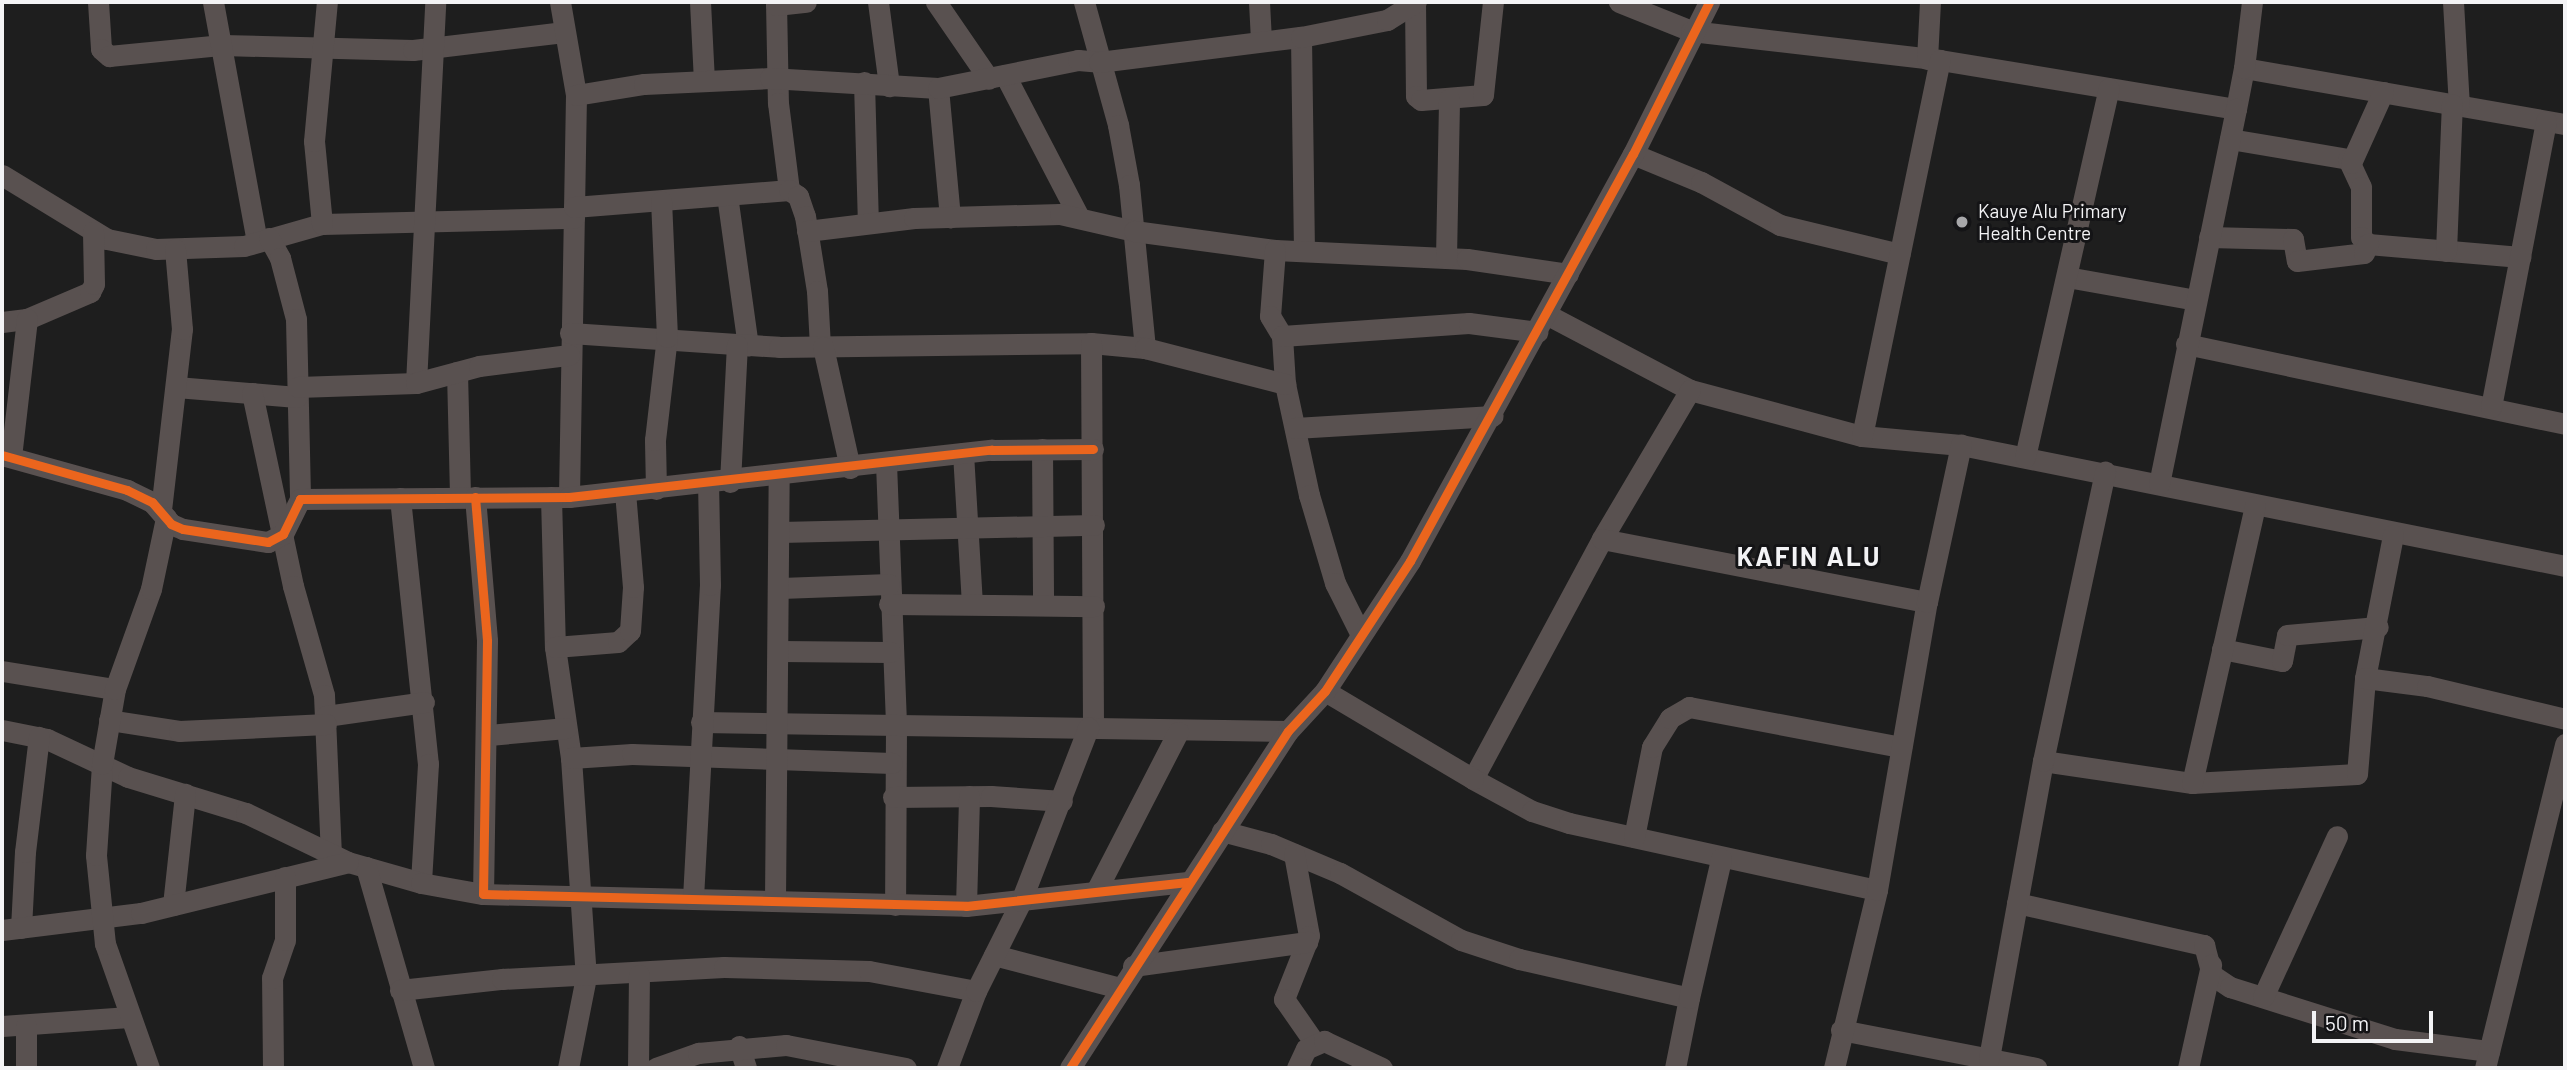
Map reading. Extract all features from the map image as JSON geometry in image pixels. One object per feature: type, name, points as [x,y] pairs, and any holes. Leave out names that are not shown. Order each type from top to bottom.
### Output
[{"type":"street","points":[[97,2],[101,49],[108,55],[222,45],[323,45],[360,50],[564,32]]},
{"type":"street","points":[[27,319],[7,456],[127,490],[183,529],[268,542],[283,534],[300,499],[296,319],[280,258],[263,240],[213,2]]},
{"type":"street","points":[[322,224],[314,141],[327,2]]},
{"type":"street","points":[[416,383],[427,224],[431,45],[435,2]]},
{"type":"street","points":[[560,2],[576,95],[570,333],[560,497],[555,647],[571,758],[586,978],[568,1068]]},
{"type":"street","points":[[700,2],[704,80]]},
{"type":"street","points":[[789,190],[778,79],[776,4],[806,2]]},
{"type":"street","points":[[878,2],[889,86]]},
{"type":"street","points":[[936,2],[997,77],[1078,215]]},
{"type":"street","points":[[1084,2],[1098,62],[1118,125],[1134,231],[1146,348]]},
{"type":"street","points":[[1259,2],[1261,40]]},
{"type":"street","points":[[576,95],[644,84],[704,80],[778,79],[938,88],[1078,60],[1098,62],[1301,37],[1387,20],[1416,2]]},
{"type":"street","points":[[1416,2],[1416,96],[1421,100],[1479,98],[1486,90],[1493,2]]},
{"type":"street","points":[[1619,2],[1691,30],[1933,60],[2236,109]]},
{"type":"street","points":[[1070,1068],[1133,966],[1287,731],[1325,691],[1410,561],[1493,416],[1633,154],[1691,30],[1709,2]]},
{"type":"street","points":[[1862,436],[1899,254],[1933,60],[1930,2]]},
{"type":"street","points":[[2159,484],[2244,68],[2252,2]]},
{"type":"street","points":[[2446,251],[2455,105],[2453,2]]},
{"type":"street","points":[[1301,37],[1304,248]]},
{"type":"street","points":[[2244,68],[2556,123],[2520,257],[2491,407]]},
{"type":"street","points":[[864,82],[868,223]]},
{"type":"street","points":[[938,88],[950,218]]},
{"type":"street","points":[[2025,457],[2109,88]]},
{"type":"street","points":[[2351,163],[2383,92]]},
{"type":"street","points":[[1446,258],[1448,99]]},
{"type":"street","points":[[2230,139],[2338,155],[2351,163],[2361,187],[2361,237],[2368,244],[2520,257]]},
{"type":"street","points":[[1633,154],[1701,182],[1780,225],[1899,254]]},
{"type":"street","points":[[2,175],[93,232],[125,246],[175,249],[217,249],[322,224],[427,224],[789,190],[798,196],[807,230],[822,347],[850,468]]},
{"type":"street","points":[[727,195],[743,345],[730,482]]},
{"type":"street","points":[[656,489],[655,440],[667,337],[662,201]]},
{"type":"street","points":[[807,230],[950,218],[1078,215],[1134,231],[1275,250],[1304,248],[1446,258],[1568,274]]},
{"type":"street","points":[[2,322],[27,319],[90,292],[94,284],[93,232]]},
{"type":"street","points":[[2209,237],[2293,239],[2297,261],[2364,253],[2368,244]]},
{"type":"street","points":[[149,1068],[129,1017],[99,916],[96,855],[102,764],[115,689],[151,589],[164,514],[181,329],[175,249]]},
{"type":"street","points":[[1275,250],[1270,316],[1282,336],[1286,384],[1319,536],[1335,583],[1361,635]]},
{"type":"street","points":[[2067,276],[2196,300]]},
{"type":"street","points":[[1282,336],[1469,323],[1542,323],[1690,390],[1862,436],[1961,444],[2105,472],[2393,535],[2565,566]]},
{"type":"street","points":[[570,333],[667,337],[743,345],[822,347],[1091,343],[1146,348],[1286,384]]},
{"type":"street","points":[[947,1068],[976,991],[1021,901],[1091,728],[1094,525],[1091,343]]},
{"type":"street","points":[[2186,344],[2565,424]]},
{"type":"street","points":[[176,387],[253,393],[416,383],[457,372],[569,355]]},
{"type":"street","points":[[457,372],[468,497],[487,641],[488,735],[483,894]]},
{"type":"street","points":[[1473,779],[1602,539],[1690,390]]},
{"type":"street","points":[[253,393],[326,720],[349,861],[400,990],[424,1068]]},
{"type":"street","points":[[1295,428],[1493,416]]},
{"type":"street","points":[[1834,1068],[1841,1030],[1877,890],[1927,602],[1961,444]]},
{"type":"street","points":[[1042,449],[1043,605]]},
{"type":"street","points":[[300,499],[560,497],[708,485],[963,453],[1093,449]]},
{"type":"street","points":[[963,453],[972,604]]},
{"type":"street","points":[[886,463],[890,652],[896,727],[892,764],[895,905]]},
{"type":"street","points":[[1989,1058],[2043,761],[2105,472]]},
{"type":"street","points":[[775,900],[780,651],[779,476]]},
{"type":"street","points":[[693,898],[710,585],[708,485]]},
{"type":"street","points":[[555,647],[618,642],[630,631],[633,587],[625,492]]},
{"type":"street","points":[[400,498],[424,702],[427,822],[421,883]]},
{"type":"street","points":[[2192,783],[2255,506]]},
{"type":"street","points":[[780,532],[888,526],[1094,525]]},
{"type":"street","points":[[2043,761],[2192,783],[2357,774],[2365,678],[2378,627],[2393,535]]},
{"type":"street","points":[[1602,539],[1927,602]]},
{"type":"street","points":[[780,588],[889,594],[972,604],[1094,606]]},
{"type":"street","points":[[2222,649],[2282,662],[2287,635],[2378,627]]},
{"type":"street","points":[[780,651],[890,652]]},
{"type":"street","points":[[2,671],[115,689]]},
{"type":"street","points":[[2365,678],[2427,686],[2565,719]]},
{"type":"street","points":[[1325,691],[1532,811],[1721,859],[1877,890]]},
{"type":"street","points":[[109,720],[179,730],[326,720],[424,702]]},
{"type":"street","points":[[1634,837],[1652,747],[1670,718],[1689,707],[1901,747]]},
{"type":"street","points":[[701,722],[1091,728],[1178,732],[1287,731]]},
{"type":"street","points":[[488,735],[566,728]]},
{"type":"street","points":[[2,730],[39,737],[145,783],[246,813],[349,861],[421,883],[483,894],[582,899],[693,898],[967,906],[1188,882]]},
{"type":"street","points":[[1096,891],[1178,732]]},
{"type":"street","points":[[39,737],[25,852],[11,929],[173,905],[349,861]]},
{"type":"street","points":[[2017,903],[2199,943],[2208,950],[2210,965],[2217,981],[2395,1039],[2487,1060],[2565,744]]},
{"type":"street","points":[[571,758],[699,755],[778,761],[892,764]]},
{"type":"street","points":[[173,905],[185,794]]},
{"type":"street","points":[[893,797],[969,796],[1062,802]]},
{"type":"street","points":[[967,906],[969,796]]},
{"type":"street","points":[[1222,831],[1294,854],[1461,940],[1519,959],[1689,998]]},
{"type":"street","points":[[2263,997],[2337,836]]},
{"type":"street","points":[[1294,854],[1308,928],[1307,942],[1284,999],[1314,1042]]},
{"type":"street","points":[[1675,1068],[1721,859]]},
{"type":"street","points":[[273,1068],[272,978],[285,940],[285,877]]},
{"type":"street","points":[[1133,966],[1307,942]]},
{"type":"street","points":[[994,955],[1120,988]]},
{"type":"street","points":[[2188,1068],[2210,965]]},
{"type":"street","points":[[400,990],[502,979],[586,978],[724,967],[828,969],[976,991]]},
{"type":"street","points":[[638,1068],[639,975]]},
{"type":"street","points":[[2,1027],[129,1017]]},
{"type":"street","points":[[26,1026],[26,1068]]},
{"type":"street","points":[[1841,1030],[2036,1068]]},
{"type":"street","points":[[1314,1042],[1324,1041],[1382,1068]]},
{"type":"street","points":[[1297,1068],[1314,1042]]},
{"type":"street","points":[[656,1068],[698,1053],[739,1046],[818,1049],[906,1068]]},
{"type":"street","points":[[739,1046],[746,1068]]},
{"type":"cycle path","points":[[1070,1068],[1288,731],[1325,691],[1410,561],[1633,154],[1709,2]]},
{"type":"cycle path","points":[[2,455],[127,490],[152,502],[171,524],[183,529],[268,542],[283,534],[300,499],[569,497],[991,450],[1093,449]]},
{"type":"cycle path","points":[[475,497],[487,641],[483,894],[966,906],[1188,882]]},
{"type":"place","name":"Kauye Alu Primary Health Centre","points":[[1962,222]]},
{"type":"district","name":"KAFIN ALU","points":[[1809,556]]}]
